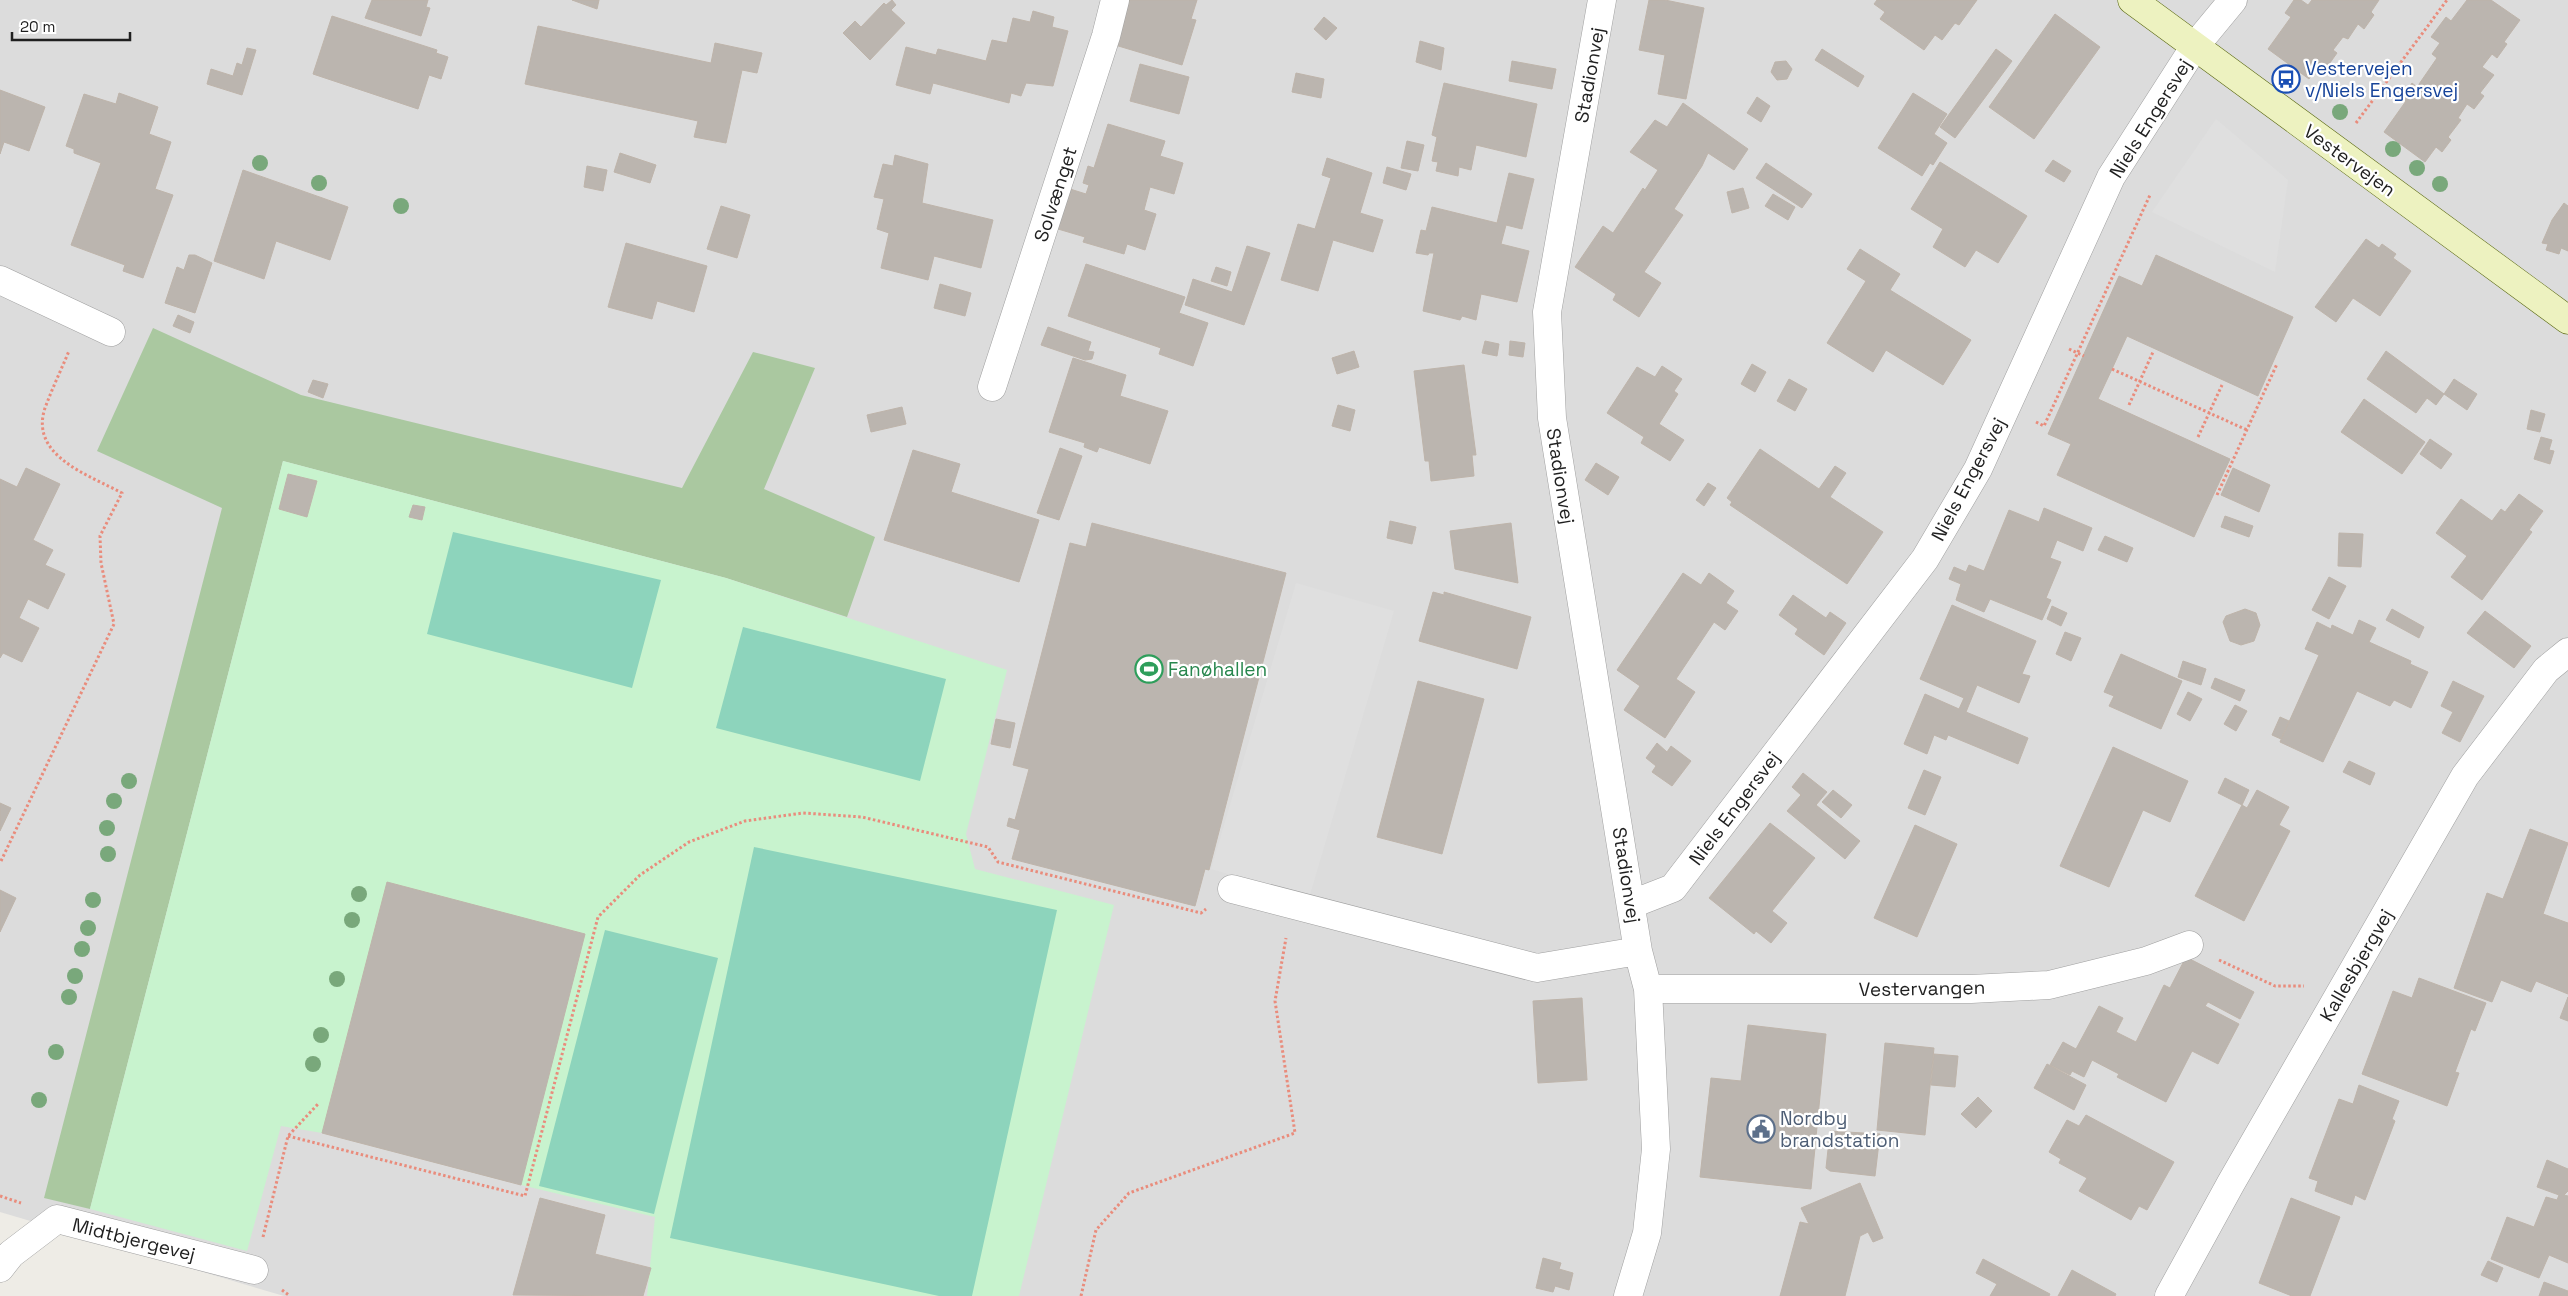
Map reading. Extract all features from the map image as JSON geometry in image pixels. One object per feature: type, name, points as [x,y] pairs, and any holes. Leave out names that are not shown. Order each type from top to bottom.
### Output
[{"type":"street","name":"Solvænget","points":[[992,387],[1106,36],[1115,0]]},
{"type":"street","name":"Stadionvej","points":[[1602,0],[1547,312],[1552,418],[1632,904],[1638,951],[1648,989],[1656,1150],[1647,1233],[1628,1296]]},
{"type":"street","name":"Vestervejen","points":[[2132,0],[2568,320]]},
{"type":"street","name":"Niels Engersvej","points":[[1632,904],[1673,888],[1925,559],[1978,469],[2111,177],[2195,46],[2233,0]]},
{"type":"street","points":[[0,280],[112,332]]},
{"type":"street","name":"Kallesbjergvej","points":[[2169,1296],[2230,1183],[2465,776],[2546,670],[2568,652]]},
{"type":"street","points":[[1232,888],[1537,968],[1638,951]]},
{"type":"street","name":"Vestervangen","points":[[1648,989],[1971,989],[2049,985],[2146,961],[2189,945]]},
{"type":"street","name":"Midtbjergevej","points":[[0,1268],[11,1254],[57,1219],[254,1270]]},
{"type":"path","points":[[2336,149],[2447,0]]},
{"type":"path","points":[[2006,408],[2044,426],[2150,194]]},
{"type":"path","points":[[1,861],[114,624],[101,563],[100,536],[122,493],[62,460],[50,450],[43,434],[44,410],[83,319]]},
{"type":"path","points":[[2129,405],[2153,352]]},
{"type":"path","points":[[2217,495],[2277,364]]},
{"type":"path","points":[[2112,369],[2247,430]]},
{"type":"path","points":[[2198,437],[2222,385]]},
{"type":"path","points":[[288,1136],[525,1196],[598,918],[640,875],[689,842],[745,821],[803,813],[862,817],[988,847],[998,862],[1201,913],[1232,888]]},
{"type":"path","points":[[1081,1296],[1096,1230],[1129,1193],[1295,1133],[1275,1001],[1292,904]]},
{"type":"path","points":[[2189,945],[2275,986],[2345,985]]},
{"type":"path","points":[[254,1270],[288,1136],[318,1104]]},
{"type":"shaded area","points":[[0,0],[2568,0],[2568,1296],[284,1296],[0,1212]]},
{"type":"shaded area","points":[[2216,119],[2288,180],[2275,272],[2152,212]]},
{"type":"shaded area","points":[[1296,583],[1394,611],[1309,898],[1211,869]]},
{"type":"green space","points":[[153,328],[301,395],[682,488],[753,352],[815,368],[764,489],[875,537],[847,617],[726,578],[283,461],[90,1209],[44,1198],[222,508],[97,451]]},
{"type":"green space","points":[[283,461],[726,578],[1007,670],[966,834],[975,869],[1114,905],[1019,1296],[647,1296],[655,1217],[521,1185],[585,934],[387,883],[322,1133],[281,1126],[247,1251],[90,1209]]},
{"type":"green space","points":[[453,532],[661,580],[632,688],[427,634]]},
{"type":"green space","points":[[743,627],[946,679],[920,781],[716,728]]},
{"type":"green space","points":[[754,847],[1057,910],[972,1296],[939,1296],[670,1238]]},
{"type":"green space","points":[[605,930],[718,958],[654,1214],[539,1186]]},
{"type":"building","points":[[372,0],[428,0],[426,7],[430,8],[421,36],[365,18]]},
{"type":"building","points":[[572,0],[599,0],[597,9]]},
{"type":"building","points":[[892,0],[896,5],[891,10],[905,23],[870,60],[843,33],[855,21],[861,27],[884,3],[886,5]]},
{"type":"building","points":[[1129,0],[1197,0],[1191,19],[1196,20],[1182,65],[1115,45]]},
{"type":"building","points":[[1649,0],[1665,0],[1704,8],[1686,99],[1658,94],[1665,55],[1639,50]]},
{"type":"building","points":[[1877,0],[1977,0],[1959,25],[1955,23],[1942,40],[1935,35],[1924,50],[1880,19],[1885,12],[1874,4]]},
{"type":"building","points":[[2294,0],[2301,0],[2308,5],[2312,0],[2379,0],[2371,12],[2374,15],[2364,29],[2358,24],[2348,39],[2343,37],[2333,50],[2337,53],[2327,67],[2321,62],[2309,79],[2268,49],[2291,17],[2285,13]]},
{"type":"building","points":[[2467,0],[2491,0],[2520,20],[2504,42],[2507,44],[2497,58],[2492,54],[2482,67],[2494,75],[2480,93],[2484,96],[2474,109],[2467,104],[2458,118],[2461,120],[2448,137],[2451,140],[2442,152],[2436,147],[2425,162],[2384,132],[2406,101],[2401,97],[2412,83],[2417,87],[2437,58],[2432,54],[2440,43],[2431,37],[2446,17],[2451,21]]},
{"type":"building","points":[[1033,11],[1054,17],[1052,27],[1068,31],[1053,86],[1026,83],[1021,96],[1011,93],[1009,103],[933,83],[930,94],[896,85],[906,47],[936,55],[938,49],[986,61],[992,40],[1007,43],[1013,18],[1030,22]]},
{"type":"building","points":[[2055,14],[2100,47],[2034,139],[1989,107]]},
{"type":"building","points":[[332,16],[437,50],[436,53],[448,57],[441,79],[429,75],[418,109],[313,74]]},
{"type":"building","points":[[1324,17],[1337,28],[1326,40],[1314,29]]},
{"type":"building","points":[[538,26],[711,63],[715,43],[762,53],[757,73],[742,70],[726,143],[694,137],[698,121],[525,84]]},
{"type":"building","points":[[1420,41],[1444,48],[1441,70],[1416,62]]},
{"type":"building","points":[[247,48],[256,50],[242,95],[207,84],[211,69],[233,76],[237,63],[242,65]]},
{"type":"building","points":[[1822,49],[1864,76],[1858,87],[1815,60]]},
{"type":"building","points":[[1996,49],[2012,61],[1955,138],[1940,127]]},
{"type":"building","points":[[1512,61],[1556,69],[1552,89],[1509,81]]},
{"type":"building","points":[[1786,61],[1792,69],[1787,79],[1777,80],[1771,72],[1775,62]]},
{"type":"building","points":[[1140,64],[1189,77],[1179,114],[1130,101]]},
{"type":"building","points":[[1296,73],[1324,79],[1321,98],[1292,92]]},
{"type":"building","points":[[1444,83],[1537,104],[1526,157],[1476,145],[1471,170],[1459,167],[1458,176],[1436,171],[1438,162],[1432,161],[1437,137],[1432,135]]},
{"type":"building","points":[[0,90],[45,107],[29,151],[4,142],[0,154]]},
{"type":"building","points":[[119,93],[158,107],[149,134],[171,142],[155,189],[173,195],[143,278],[123,271],[125,265],[71,245],[101,163],[74,153],[74,149],[66,146],[84,94],[116,104]]},
{"type":"building","points":[[1913,93],[1947,114],[1934,134],[1947,143],[1933,165],[1930,163],[1922,176],[1878,148]]},
{"type":"building","points":[[1757,97],[1770,106],[1761,122],[1747,113]]},
{"type":"building","points":[[1683,103],[1748,149],[1734,170],[1708,153],[1702,166],[1674,209],[1683,215],[1644,272],[1661,283],[1639,317],[1613,300],[1616,294],[1575,267],[1603,226],[1613,233],[1643,188],[1645,190],[1658,170],[1630,152],[1655,120],[1667,127]]},
{"type":"building","points":[[1108,124],[1165,141],[1160,156],[1183,163],[1174,194],[1150,187],[1144,210],[1156,214],[1145,250],[1127,244],[1124,254],[1083,242],[1085,237],[1058,229],[1070,189],[1086,194],[1089,185],[1083,183],[1088,166],[1094,168]]},
{"type":"building","points":[[1407,141],[1424,145],[1418,171],[1401,168]]},
{"type":"building","points":[[620,153],[656,165],[650,183],[614,172]]},
{"type":"building","points":[[895,155],[928,164],[922,203],[993,220],[981,268],[934,256],[928,280],[881,268],[889,233],[877,229],[884,199],[874,197],[883,164],[893,166]]},
{"type":"building","points":[[1327,158],[1372,173],[1360,213],[1383,220],[1373,252],[1333,240],[1318,291],[1281,280],[1298,224],[1315,229],[1331,178],[1322,175]]},
{"type":"building","points":[[2053,160],[2071,171],[2064,182],[2045,171]]},
{"type":"building","points":[[1940,162],[2027,216],[1998,263],[1976,250],[1965,267],[1933,247],[1943,229],[1911,209]]},
{"type":"building","points":[[1766,163],[1812,194],[1802,208],[1756,178]]},
{"type":"building","points":[[587,166],[607,170],[603,191],[584,187]]},
{"type":"building","points":[[1387,167],[1411,174],[1406,190],[1383,183]]},
{"type":"building","points":[[243,170],[348,207],[330,260],[276,241],[264,279],[214,261]]},
{"type":"building","points":[[1509,173],[1534,179],[1522,229],[1506,225],[1501,244],[1529,251],[1517,302],[1481,294],[1476,320],[1462,316],[1460,320],[1423,311],[1434,253],[1429,253],[1428,255],[1416,253],[1421,230],[1426,231],[1432,207],[1497,223]]},
{"type":"building","points":[[1743,188],[1749,208],[1732,213],[1727,192]]},
{"type":"building","points":[[1773,194],[1795,207],[1788,220],[1765,206]]},
{"type":"building","points":[[2564,203],[2568,206],[2568,251],[2561,248],[2559,254],[2546,250],[2548,244],[2542,243],[2552,220]]},
{"type":"building","points":[[721,206],[750,215],[737,258],[707,249]]},
{"type":"building","points":[[2366,239],[2379,248],[2382,244],[2396,254],[2393,258],[2411,271],[2380,316],[2353,298],[2336,322],[2315,307]]},
{"type":"building","points":[[626,243],[707,266],[694,312],[657,301],[652,319],[608,307]]},
{"type":"building","points":[[1247,246],[1270,253],[1244,325],[1185,305],[1193,279],[1232,292]]},
{"type":"building","points":[[1860,249],[1900,274],[1890,290],[1971,340],[1943,385],[1886,350],[1873,372],[1827,343],[1866,281],[1847,269]]},
{"type":"building","points":[[189,255],[195,255],[212,263],[195,313],[165,303],[177,267],[184,270]]},
{"type":"building","points":[[2156,255],[2293,317],[2258,396],[2127,336],[2098,399],[2230,459],[2194,537],[2057,475],[2071,444],[2048,434],[2119,276],[2142,286]]},
{"type":"building","points":[[1086,264],[1185,297],[1179,313],[1208,323],[1193,366],[1159,354],[1161,348],[1068,316]]},
{"type":"building","points":[[1216,267],[1231,272],[1227,286],[1211,281]]},
{"type":"building","points":[[940,284],[971,293],[965,316],[934,308]]},
{"type":"building","points":[[178,315],[194,322],[190,333],[173,326]]},
{"type":"building","points":[[1048,327],[1091,342],[1088,351],[1094,352],[1092,359],[1085,360],[1041,345]]},
{"type":"building","points":[[1485,341],[1499,344],[1497,356],[1482,353]]},
{"type":"building","points":[[1510,341],[1525,343],[1523,357],[1509,355]]},
{"type":"building","points":[[1354,351],[1359,367],[1337,374],[1332,358]]},
{"type":"building","points":[[2386,351],[2444,394],[2436,405],[2427,398],[2416,413],[2367,379]]},
{"type":"building","points":[[1073,358],[1126,375],[1120,396],[1168,411],[1150,464],[1099,447],[1097,452],[1084,447],[1085,443],[1049,432]]},
{"type":"building","points":[[1752,364],[1766,372],[1755,392],[1741,384]]},
{"type":"building","points":[[1464,365],[1476,455],[1472,455],[1474,476],[1431,481],[1429,461],[1425,461],[1414,371]]},
{"type":"building","points":[[1662,366],[1682,379],[1674,391],[1678,394],[1659,424],[1684,440],[1670,461],[1641,443],[1644,437],[1607,413],[1637,367],[1655,377]]},
{"type":"building","points":[[1789,379],[1807,389],[1795,411],[1777,401]]},
{"type":"building","points":[[2454,379],[2477,394],[2467,410],[2444,394]]},
{"type":"building","points":[[313,380],[328,384],[323,398],[308,392]]},
{"type":"building","points":[[2364,399],[2425,442],[2402,474],[2341,432]]},
{"type":"building","points":[[1338,405],[1355,410],[1350,431],[1332,426]]},
{"type":"building","points":[[902,407],[906,424],[871,432],[867,415]]},
{"type":"building","points":[[2531,410],[2545,414],[2540,432],[2527,429]]},
{"type":"building","points":[[2541,437],[2552,440],[2549,450],[2554,451],[2550,464],[2534,459]]},
{"type":"building","points":[[2430,439],[2452,454],[2441,469],[2420,454]]},
{"type":"building","points":[[1060,448],[1082,456],[1059,520],[1037,513]]},
{"type":"building","points":[[1760,449],[1819,489],[1835,466],[1846,473],[1830,497],[1883,532],[1847,584],[1730,505],[1732,502],[1727,498]]},
{"type":"building","points":[[913,450],[960,464],[951,492],[1039,520],[1019,582],[884,540]]},
{"type":"building","points":[[1596,463],[1619,477],[1608,495],[1585,480]]},
{"type":"building","points":[[26,468],[60,484],[33,540],[53,550],[45,565],[65,574],[48,609],[28,599],[19,618],[39,628],[22,662],[3,653],[0,658],[0,479],[17,487]]},
{"type":"building","points":[[2233,468],[2270,485],[2259,512],[2221,495]]},
{"type":"building","points":[[288,474],[317,481],[307,517],[279,509]]},
{"type":"building","points":[[1708,483],[1716,488],[1704,506],[1696,500]]},
{"type":"building","points":[[2519,494],[2543,511],[2529,530],[2532,532],[2482,600],[2451,577],[2467,556],[2436,533],[2461,499],[2492,521],[2501,509],[2505,512]]},
{"type":"building","points":[[413,505],[425,507],[422,520],[409,517]]},
{"type":"building","points":[[2044,508],[2092,528],[2083,551],[2057,540],[2050,558],[2061,562],[2046,598],[2051,600],[2042,620],[1990,599],[1984,612],[1956,600],[1961,584],[1949,579],[1954,567],[1966,572],[1969,565],[1984,571],[2009,510],[2039,522]]},
{"type":"building","points":[[2225,516],[2253,526],[2249,537],[2221,527]]},
{"type":"building","points":[[1390,521],[1416,527],[1412,544],[1387,538]]},
{"type":"building","name":"Fanøhallen","points":[[1092,523],[1286,573],[1209,870],[1205,869],[1195,906],[1012,859],[1020,830],[1007,826],[1009,818],[1015,820],[1029,769],[1013,765],[1070,543],[1086,547]]},
{"type":"building","points":[[1511,523],[1518,583],[1455,569],[1450,531]]},
{"type":"building","points":[[2339,533],[2363,534],[2361,567],[2338,566]]},
{"type":"building","points":[[2105,536],[2133,548],[2127,562],[2098,550]]},
{"type":"building","points":[[1683,573],[1701,585],[1709,573],[1734,591],[1726,603],[1738,611],[1725,630],[1714,622],[1676,679],[1695,692],[1665,738],[1624,710],[1640,686],[1617,670]]},
{"type":"building","points":[[2329,577],[2346,586],[2329,619],[2312,610]]},
{"type":"building","points":[[1433,592],[1444,595],[1444,592],[1531,617],[1517,669],[1419,641]]},
{"type":"building","points":[[1793,595],[1826,618],[1830,612],[1846,623],[1824,655],[1795,634],[1798,629],[1779,615]]},
{"type":"building","points":[[1952,605],[2036,641],[2022,674],[2030,676],[2019,703],[1977,685],[1966,712],[2028,738],[2018,764],[1948,735],[1946,740],[1934,735],[1927,754],[1904,744],[1925,694],[1959,709],[1964,698],[1920,679]]},
{"type":"building","points":[[2052,606],[2067,613],[2061,626],[2047,619]]},
{"type":"building","points":[[2245,609],[2256,613],[2260,625],[2254,641],[2241,645],[2230,641],[2223,622],[2226,616]]},
{"type":"building","points":[[2392,609],[2424,627],[2419,638],[2386,620]]},
{"type":"building","points":[[2485,611],[2531,646],[2514,668],[2467,633]]},
{"type":"building","points":[[2359,620],[2376,628],[2369,642],[2411,661],[2410,664],[2428,672],[2411,708],[2394,700],[2390,706],[2357,691],[2323,762],[2280,742],[2319,655],[2305,649],[2317,622],[2331,629],[2332,625],[2353,635]]},
{"type":"building","points":[[2065,632],[2081,638],[2071,661],[2056,654]]},
{"type":"building","points":[[2121,654],[2182,681],[2161,729],[2109,706],[2114,696],[2104,692]]},
{"type":"building","points":[[2183,661],[2206,669],[2201,685],[2178,677]]},
{"type":"building","points":[[2215,678],[2245,690],[2240,701],[2211,688]]},
{"type":"building","points":[[1418,681],[1484,699],[1442,854],[1377,837]]},
{"type":"building","points":[[2453,681],[2484,696],[2460,742],[2442,733],[2453,712],[2441,706]]},
{"type":"building","points":[[2188,692],[2202,699],[2190,721],[2177,714]]},
{"type":"building","points":[[2235,705],[2247,711],[2236,731],[2224,724]]},
{"type":"building","points":[[2280,717],[2289,721],[2281,739],[2272,735]]},
{"type":"building","points":[[996,719],[1015,723],[1010,748],[991,744]]},
{"type":"building","points":[[1657,743],[1667,752],[1671,746],[1691,761],[1672,786],[1652,772],[1656,766],[1646,758]]},
{"type":"building","points":[[2113,747],[2188,781],[2170,822],[2143,810],[2109,887],[2060,866]]},
{"type":"building","points":[[2349,761],[2375,773],[2370,785],[2343,772]]},
{"type":"building","points":[[1924,770],[1941,777],[1925,815],[1908,808]]},
{"type":"building","points":[[1803,773],[1827,792],[1816,805],[1860,841],[1845,859],[1787,811],[1801,795],[1792,787]]},
{"type":"building","points":[[2225,778],[2249,790],[2242,805],[2218,793]]},
{"type":"building","points":[[1833,790],[1852,805],[1841,818],[1822,802]]},
{"type":"building","points":[[2257,790],[2289,807],[2279,825],[2290,831],[2244,921],[2195,896],[2242,805],[2247,808]]},
{"type":"building","points":[[0,803],[11,808],[0,831]]},
{"type":"building","points":[[1770,823],[1815,858],[1772,911],[1787,923],[1771,943],[1756,931],[1754,934],[1709,898]]},
{"type":"building","points":[[1915,825],[1957,844],[1917,937],[1874,918]]},
{"type":"building","points":[[2530,829],[2568,843],[2543,914],[2568,923],[2568,994],[2536,981],[2531,992],[2501,980],[2492,1002],[2454,988],[2487,893],[2503,899]]},
{"type":"building","points":[[387,882],[585,934],[521,1185],[322,1133]]},
{"type":"building","points":[[0,890],[16,898],[0,932]]},
{"type":"building","points":[[2186,957],[2254,992],[2240,1019],[2208,1002],[2205,1006],[2239,1024],[2218,1064],[2192,1051],[2166,1102],[2117,1077],[2119,1074],[2092,1060],[2084,1077],[2072,1071],[2070,1075],[2050,1065],[2063,1042],[2076,1049],[2099,1006],[2123,1018],[2116,1032],[2136,1042],[2164,985],[2170,988]]},
{"type":"building","points":[[2419,978],[2486,1003],[2475,1031],[2471,1029],[2455,1072],[2459,1073],[2447,1106],[2362,1074],[2393,991],[2412,998]]},
{"type":"building","points":[[2568,997],[2568,1021],[2560,1018]]},
{"type":"building","points":[[1582,998],[1587,1080],[1538,1083],[1533,1001]]},
{"type":"building","name":"Nordby brandstation","points":[[1748,1025],[1826,1034],[1811,1189],[1700,1177],[1711,1078],[1741,1081]]},
{"type":"building","points":[[1885,1043],[1934,1048],[1925,1135],[1877,1130]]},
{"type":"building","points":[[1934,1054],[1958,1056],[1955,1087],[1931,1085]]},
{"type":"building","points":[[2047,1064],[2086,1085],[2074,1110],[2034,1088]]},
{"type":"building","points":[[2359,1085],[2399,1101],[2392,1119],[2395,1121],[2365,1200],[2355,1195],[2352,1205],[2315,1191],[2318,1181],[2309,1178],[2339,1099],[2353,1104]]},
{"type":"building","points":[[1978,1097],[1992,1111],[1976,1128],[1961,1114]]},
{"type":"building","points":[[2086,1115],[2174,1162],[2147,1210],[2139,1206],[2131,1220],[2079,1191],[2087,1178],[2059,1163],[2061,1159],[2049,1152],[2067,1120],[2079,1126]]},
{"type":"building","points":[[1830,1131],[1880,1134],[1875,1176],[1830,1171],[1826,1168]]},
{"type":"building","points":[[2547,1160],[2568,1169],[2568,1191],[2564,1195],[2568,1196],[2568,1263],[2549,1255],[2539,1278],[2491,1259],[2507,1217],[2534,1227],[2546,1197],[2557,1200],[2559,1195],[2537,1187]]},
{"type":"building","points":[[1860,1183],[1883,1238],[1873,1242],[1868,1232],[1860,1236],[1845,1296],[1780,1296],[1800,1222],[1809,1224],[1801,1208]]},
{"type":"building","points":[[540,1198],[605,1215],[595,1254],[651,1268],[643,1296],[513,1295]]},
{"type":"building","points":[[2291,1198],[2340,1217],[2310,1296],[2292,1296],[2259,1283]]},
{"type":"building","points":[[1543,1258],[1561,1263],[1559,1269],[1573,1273],[1569,1290],[1555,1286],[1553,1292],[1536,1288]]},
{"type":"building","points":[[1983,1259],[2050,1294],[2049,1296],[1990,1296],[1997,1284],[1976,1273]]},
{"type":"building","points":[[2488,1261],[2503,1268],[2497,1282],[2481,1275]]},
{"type":"building","points":[[2072,1270],[2116,1294],[2115,1296],[2058,1296]]},
{"type":"building","points":[[2544,1282],[2568,1291],[2568,1296],[2539,1296]]},
{"type":"place","name":"Vestervejen v/Niels Engersvej","points":[[2286,79]]},
{"type":"place","name":"Fanøhallen","points":[[1149,669]]},
{"type":"place","name":"Nordby brandstation","points":[[1761,1129]]}]
